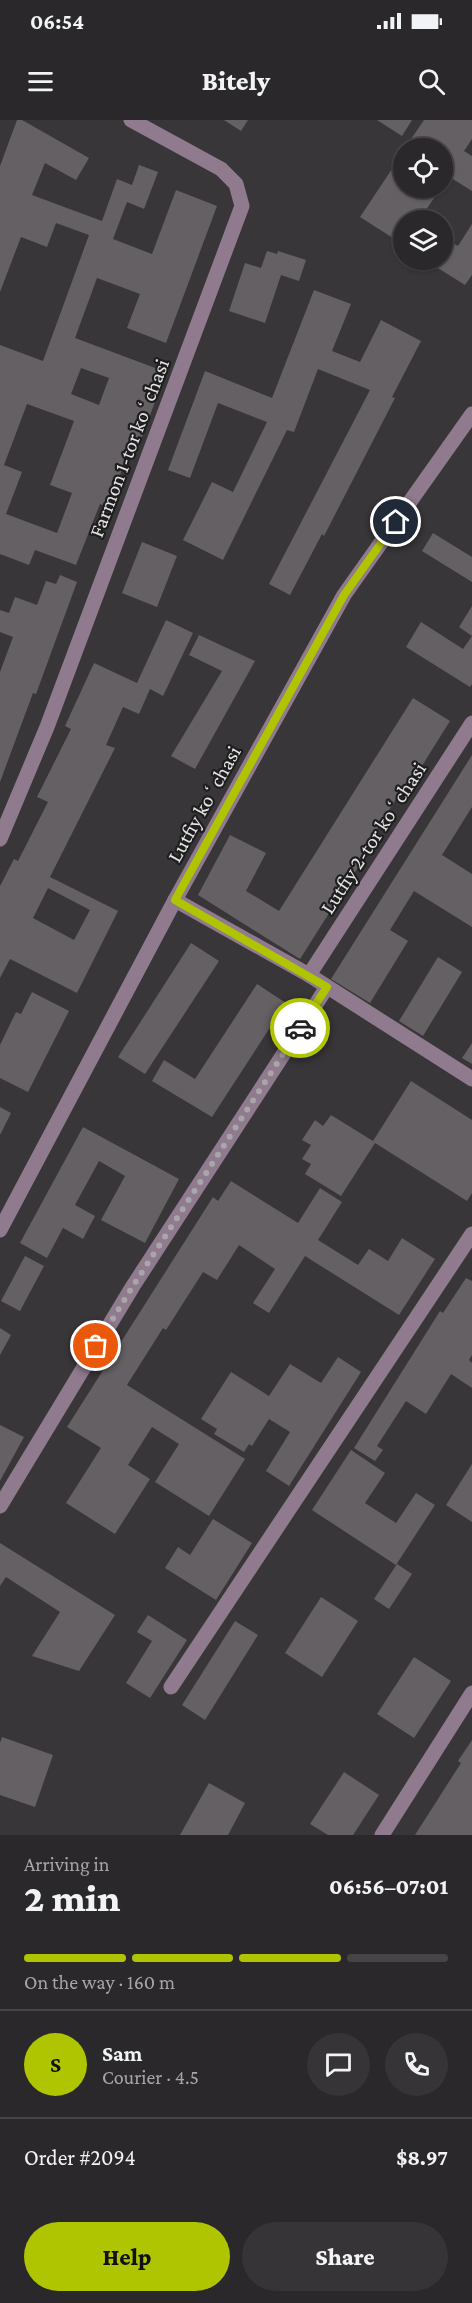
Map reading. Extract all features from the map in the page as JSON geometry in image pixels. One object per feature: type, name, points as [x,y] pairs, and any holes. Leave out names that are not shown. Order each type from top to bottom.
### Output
[{"type":"street","name":"Farmon 1-tor koʻchasi","points":[[0,839],[46,727],[242,206],[236,184],[221,169],[132,120]]},
{"type":"street","name":"Lutfiy koʻchasi","points":[[0,1230],[175,900],[344,595],[472,414]]},
{"type":"street","name":"Lutfiy 2-tor koʻchasi","points":[[309,975],[472,723]]},
{"type":"street","points":[[175,900],[309,975],[472,1079]]},
{"type":"street","points":[[0,1506],[133,1286],[327,987]]},
{"type":"street","points":[[171,1687],[472,1234]]},
{"type":"street","points":[[382,1835],[472,1693]]},
{"type":"building","points":[[17,120],[22,120],[89,158],[76,180],[45,163],[32,195],[102,221],[117,179],[132,185],[139,165],[158,172],[144,209],[127,202],[113,239],[152,254],[176,190],[217,206],[166,343],[127,328],[140,294],[97,278],[75,338],[166,372],[139,445],[132,443],[108,507],[100,504],[76,565],[35,550],[29,565],[0,554],[0,345],[43,361],[89,235],[56,223],[47,247],[21,237],[0,292],[0,166]],"holes":[[[81,368],[109,378],[99,405],[71,394]],[[27,404],[74,421],[50,485],[72,493],[57,533],[6,514],[22,472],[4,465]]]},
{"type":"building","points":[[224,120],[248,120],[241,131]]},
{"type":"building","points":[[377,120],[412,120],[402,136]]},
{"type":"building","points":[[424,120],[472,120],[472,139],[464,151],[472,156],[472,191],[453,179],[453,138],[412,138]]},
{"type":"building","points":[[393,168],[393,198],[434,198],[426,210],[393,210],[393,238],[360,217]]},
{"type":"building","points":[[472,224],[472,275],[465,285],[441,270],[453,270],[453,243],[458,246]]},
{"type":"building","points":[[267,251],[277,254],[278,251],[306,260],[299,281],[281,275],[265,323],[229,311],[245,263],[261,268]]},
{"type":"building","points":[[314,290],[351,304],[332,351],[360,362],[381,320],[421,341],[392,397],[395,398],[324,536],[322,534],[290,595],[269,584],[370,390],[318,369],[294,432],[287,430],[223,560],[183,540],[212,482],[233,492],[267,422],[218,403],[190,478],[168,470],[205,371],[272,398]]},
{"type":"building","points":[[433,533],[472,557],[472,582],[422,551]]},
{"type":"building","points":[[142,542],[177,556],[157,607],[122,593]]},
{"type":"building","points":[[60,575],[77,582],[36,694],[33,693],[0,782],[0,672],[13,637],[0,632],[0,610],[9,613],[15,597],[37,605],[46,581],[56,584]]},
{"type":"building","points":[[472,606],[472,636],[459,627]]},
{"type":"building","points":[[166,620],[193,633],[163,696],[150,689],[139,714],[123,707],[106,745],[115,748],[50,877],[118,911],[77,993],[10,959],[0,978],[0,886],[14,859],[18,861],[48,802],[37,797],[71,729],[65,726],[94,663],[137,683]],"holes":[[[48,888],[90,910],[74,940],[33,918]]]},
{"type":"building","points":[[421,622],[463,649],[472,636],[472,684],[470,687],[406,647]]},
{"type":"building","points":[[199,635],[255,661],[195,769],[171,756],[222,671],[189,655]]},
{"type":"building","points":[[413,698],[450,721],[415,777],[411,775],[372,837],[376,839],[300,959],[198,895],[230,835],[266,853],[246,891],[279,911]]},
{"type":"building","points":[[472,755],[472,807],[442,855],[472,874],[472,927],[414,891],[390,930],[408,941],[370,1003],[331,979]]},
{"type":"building","points":[[191,943],[219,961],[145,1074],[118,1057]]},
{"type":"building","points":[[438,957],[462,972],[423,1036],[399,1021]]},
{"type":"building","points":[[257,984],[286,1003],[212,1117],[152,1081],[164,1060],[195,1079]]},
{"type":"building","points":[[32,992],[69,1011],[28,1092],[0,1078],[0,1045],[16,1012],[21,1014]]},
{"type":"building","points":[[472,1043],[472,1064],[462,1058]]},
{"type":"building","points":[[411,1081],[472,1120],[472,1193],[467,1201],[375,1143],[341,1196],[305,1174],[311,1164],[302,1159],[311,1145],[302,1140],[315,1120],[323,1126],[331,1115],[373,1141]]},
{"type":"building","points":[[0,1107],[11,1113],[0,1135]]},
{"type":"building","points":[[83,1127],[179,1179],[145,1243],[101,1220],[125,1176],[99,1161],[75,1205],[95,1216],[83,1239],[63,1228],[47,1258],[20,1243]]},
{"type":"building","points":[[231,1181],[298,1223],[320,1188],[342,1202],[318,1240],[358,1265],[369,1249],[388,1261],[402,1238],[435,1259],[399,1315],[305,1256],[269,1313],[253,1303],[275,1269],[239,1245],[217,1280],[203,1272],[166,1330],[163,1328],[127,1385],[245,1459],[209,1516],[155,1482],[179,1444],[152,1427],[128,1465],[150,1479],[115,1534],[66,1503],[101,1448],[67,1427],[213,1197],[218,1201]]},
{"type":"building","points":[[25,1256],[44,1266],[20,1311],[1,1301]]},
{"type":"building","points":[[466,1278],[472,1281],[472,1355],[469,1360],[472,1363],[472,1388],[451,1374],[426,1414],[406,1401],[377,1446],[383,1450],[375,1461],[354,1448],[440,1311],[443,1313]]},
{"type":"building","points":[[0,1328],[11,1335],[0,1355]]},
{"type":"building","points":[[338,1357],[361,1372],[289,1486],[266,1471],[290,1432],[269,1419],[252,1446],[249,1444],[244,1452],[214,1434],[217,1429],[201,1419],[231,1372],[269,1396],[290,1364],[321,1383]]},
{"type":"building","points":[[0,1425],[24,1437],[0,1481]]},
{"type":"building","points":[[351,1450],[385,1473],[365,1503],[396,1523],[416,1493],[435,1505],[396,1565],[312,1510]]},
{"type":"building","points":[[472,1464],[472,1522],[446,1505]]},
{"type":"building","points":[[213,1519],[252,1543],[216,1600],[165,1568],[178,1547],[190,1555]]},
{"type":"building","points":[[0,1543],[115,1615],[79,1671],[32,1656],[60,1612],[6,1577],[0,1586]]},
{"type":"building","points":[[397,1564],[412,1574],[389,1609],[374,1599]]},
{"type":"building","points":[[321,1597],[358,1621],[322,1677],[285,1653]]},
{"type":"building","points":[[148,1615],[187,1640],[150,1698],[126,1683],[152,1641],[137,1632]]},
{"type":"building","points":[[235,1621],[258,1635],[205,1720],[182,1705]]},
{"type":"building","points":[[414,1657],[451,1681],[414,1738],[377,1714]]},
{"type":"building","points":[[2,1737],[53,1755],[35,1807],[0,1795]]},
{"type":"building","points":[[472,1740],[472,1835],[415,1835],[461,1763],[458,1761]]},
{"type":"building","points":[[344,1772],[379,1795],[353,1835],[328,1835],[310,1824]]},
{"type":"building","points":[[209,1783],[245,1803],[228,1835],[180,1835]]},
{"type":"way so far","points":[[96,1346],[300,1028]]},
{"type":"route","points":[[300,1028],[327,987],[175,900],[344,595],[396,522]]}]
